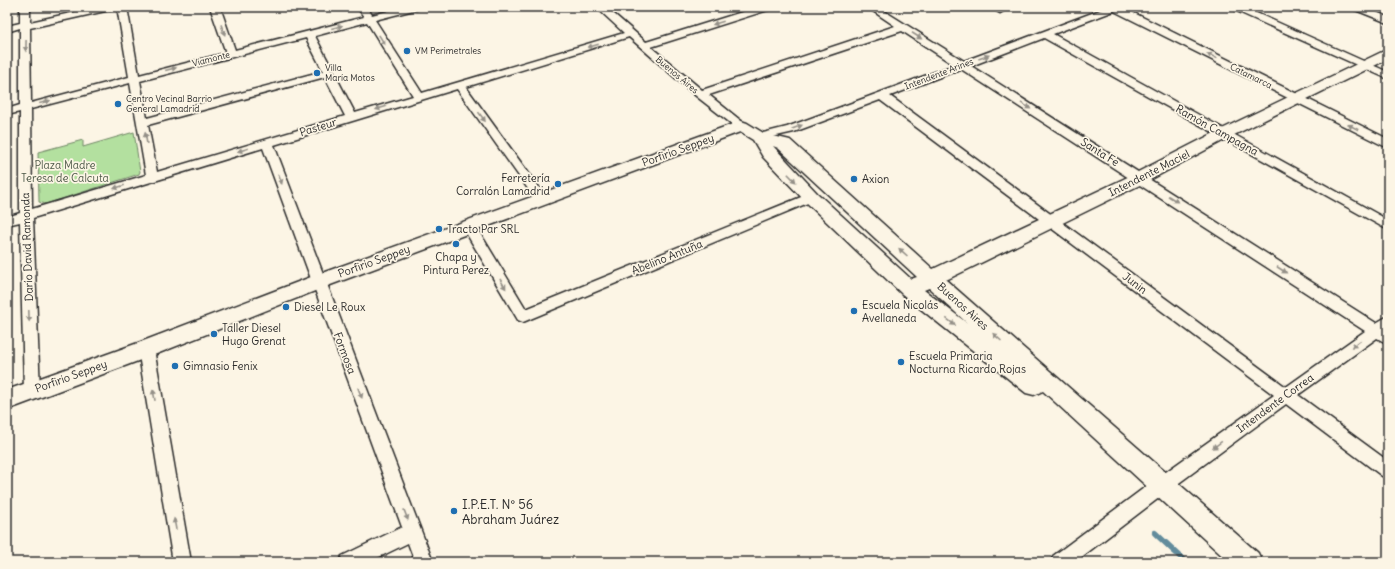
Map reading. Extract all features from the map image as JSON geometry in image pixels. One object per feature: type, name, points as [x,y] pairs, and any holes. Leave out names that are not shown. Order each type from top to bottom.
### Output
[{"type":"main road","name":"Intendente Maciel","points":[[909,289],[1140,178],[1224,134],[1388,53]]},
{"type":"main road","name":"Porfirio Seppey","points":[[7,400],[146,349],[318,282],[741,126]]},
{"type":"main road","name":"Buenos Aires","points":[[741,126],[759,137],[784,144],[1249,562]]},
{"type":"main road","name":"Buenos Aires","points":[[759,137],[768,153],[811,197],[909,289],[1162,485]]},
{"type":"street","name":"Darío David Ramonda","points":[[25,7],[26,215],[32,391]]},
{"type":"street","points":[[7,29],[110,7]]},
{"type":"street","points":[[122,7],[152,177]]},
{"type":"street","points":[[215,7],[231,53]]},
{"type":"street","points":[[362,7],[419,97]]},
{"type":"street","name":"Viamonte","points":[[7,112],[231,53],[415,7]]},
{"type":"street","name":"Buenos Aires","points":[[601,7],[643,46],[741,126]]},
{"type":"street","points":[[643,46],[768,7]]},
{"type":"street","name":"Santa Fe","points":[[872,7],[1140,178],[1384,330]]},
{"type":"street","name":"Intendente Arines","points":[[759,137],[790,130],[1115,7]]},
{"type":"street","name":"Catamarca","points":[[1115,7],[1388,144]]},
{"type":"street","points":[[1235,7],[1388,76]]},
{"type":"street","points":[[1356,7],[1388,20]]},
{"type":"street","points":[[700,94],[903,27]]},
{"type":"street","points":[[309,34],[351,117]]},
{"type":"street","name":"Pasteur","points":[[7,220],[630,34]]},
{"type":"street","name":"Ramón Campagna","points":[[1045,34],[1388,226]]},
{"type":"street","points":[[143,123],[328,73]]},
{"type":"street","points":[[460,85],[542,200]]},
{"type":"street","name":"Junin","points":[[881,95],[1388,471]]},
{"type":"street","name":"Formosa","points":[[267,143],[424,562]]},
{"type":"street","name":"Abelino Antuña","points":[[469,226],[523,316],[811,197]]},
{"type":"street","name":"Intendente Correa","points":[[1060,562],[1162,485],[1286,395],[1384,330]]},
{"type":"street","points":[[146,349],[182,562]]},
{"type":"street","points":[[349,562],[413,531]]},
{"type":"green space","name":"Plaza Madre Teresa de Calcuta","points":[[134,132],[140,172],[139,174],[46,204],[39,202],[38,152],[83,140],[83,147]]},
{"type":"waterway","points":[[1155,533],[1186,562]]},
{"type":"place","name":"VM Perimetrales","points":[[407,51]]},
{"type":"place","name":"Villa María Motos","points":[[317,73]]},
{"type":"place","name":"Centro Vecinal Barrio General Lamadrid","points":[[118,104]]},
{"type":"place","name":"Axion","points":[[854,179]]},
{"type":"place","name":"Ferretería Corralón Lamadrid","points":[[558,184]]},
{"type":"place","name":"Tracto Par SRL","points":[[439,229]]},
{"type":"place","name":"Chapa y Pintura Perez","points":[[456,244]]},
{"type":"place","name":"Diesel Le Roux","points":[[286,307]]},
{"type":"place","name":"Escuela Nicolás Avellaneda","points":[[854,311]]},
{"type":"place","name":"Taller Diesel Hugo Grenat","points":[[214,334]]},
{"type":"place","name":"Escuela Primaria Nocturna Ricardo Rojas","points":[[901,362]]},
{"type":"place","name":"Gimnasio Fenix","points":[[175,366]]},
{"type":"place","name":"I.P.E.T. Nº 56 Abraham Juárez","points":[[454,511]]}]
